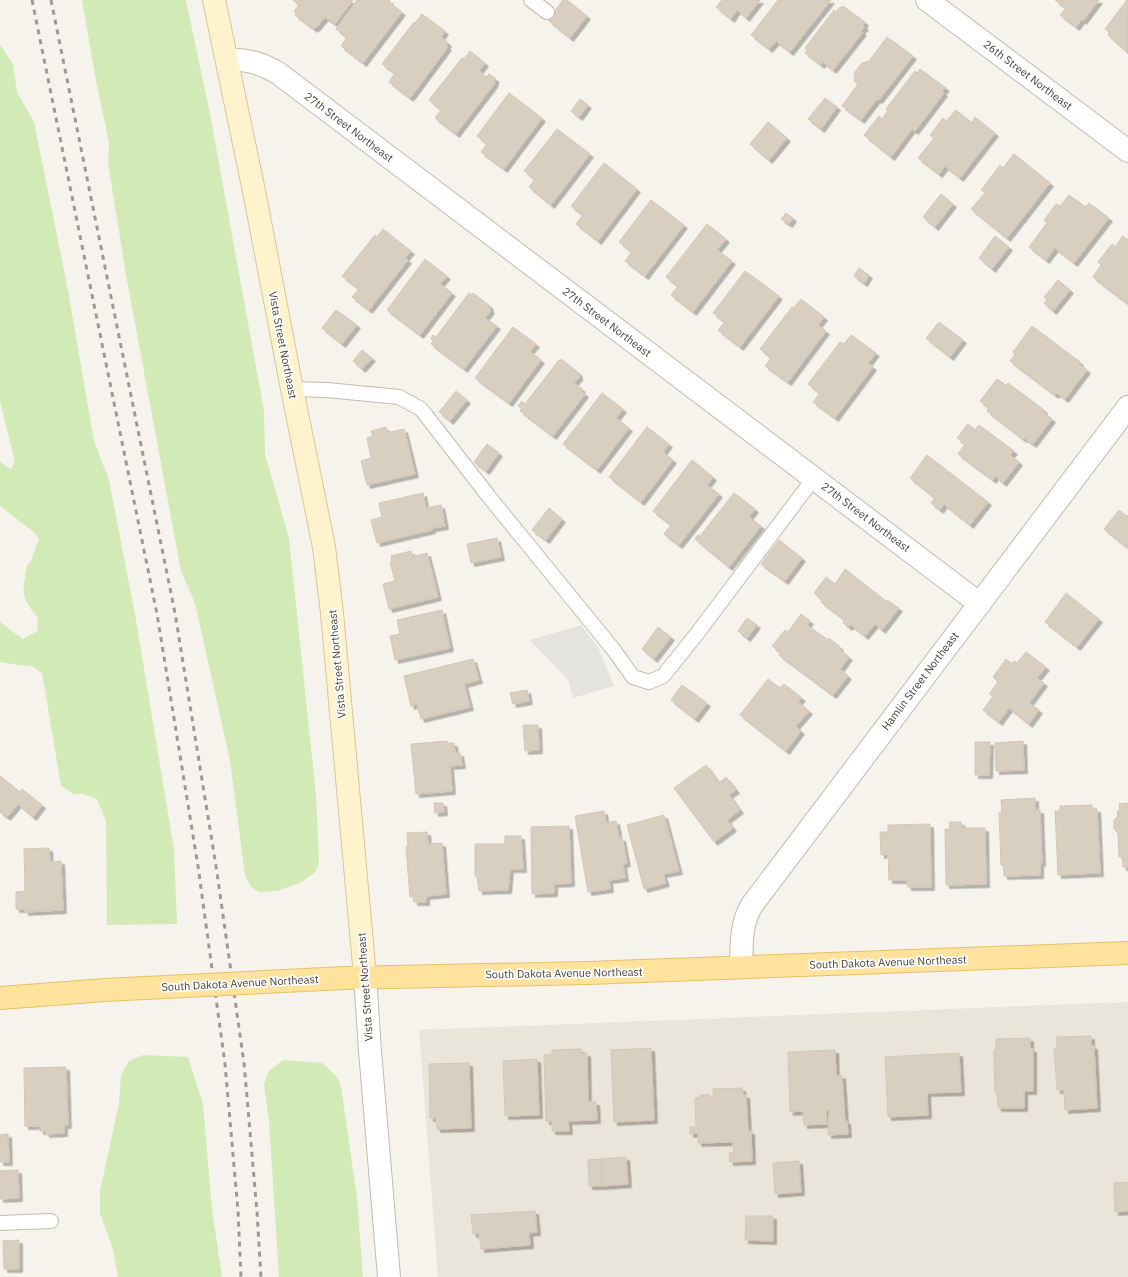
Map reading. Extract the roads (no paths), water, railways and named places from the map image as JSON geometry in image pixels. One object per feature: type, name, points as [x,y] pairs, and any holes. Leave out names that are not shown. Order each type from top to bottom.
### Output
[{"type":"main road","name":"South Dakota Avenue Northeast","points":[[0,998],[105,990],[355,977],[580,973],[1128,953]]},
{"type":"street","name":"Vista Street Northeast","points":[[214,0],[260,223],[324,547],[329,580],[355,977],[370,1051],[389,1277]]},
{"type":"street","name":"26th Street Northeast","points":[[927,0],[1128,151]]},
{"type":"street","name":"27th Street Northeast","points":[[227,60],[254,62],[266,66],[278,74],[980,604]]},
{"type":"street","name":"Hamlin Street Northeast","points":[[741,967],[743,924],[746,914],[752,905],[1128,407]]},
{"type":"lane","points":[[531,0],[547,12]]},
{"type":"lane","points":[[292,389],[327,390],[399,397],[421,409],[490,498],[613,649],[633,678],[649,682],[663,676],[696,635],[814,478]]},
{"type":"lane","points":[[0,1223],[51,1221]]},
{"type":"railway","points":[[32,0],[157,614],[198,866],[225,1064],[238,1211],[241,1277]]},
{"type":"railway","points":[[51,0],[175,613],[216,866],[244,1063],[261,1277]]}]
